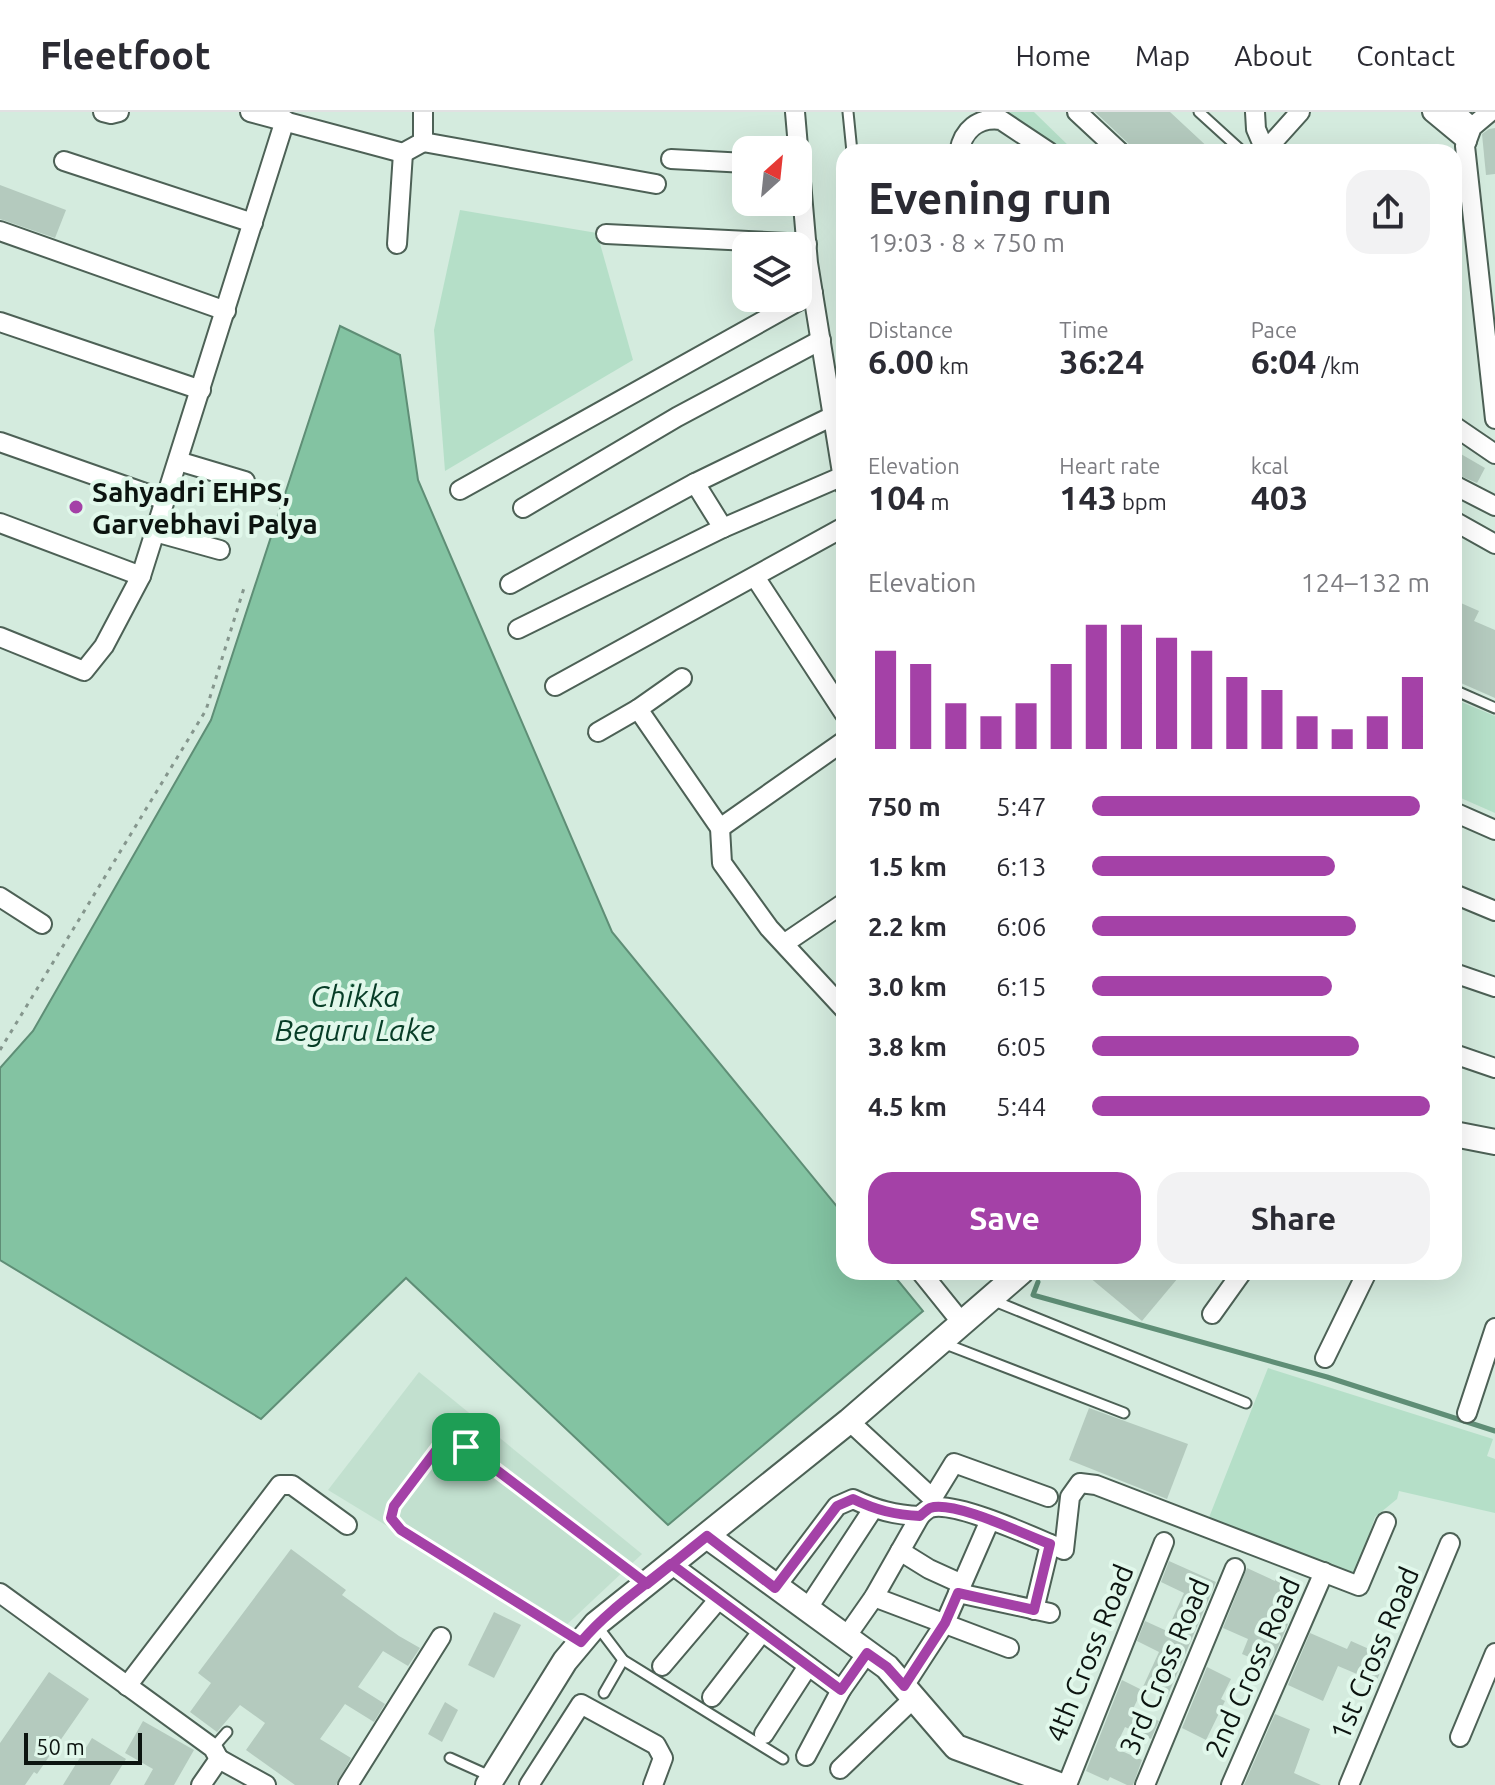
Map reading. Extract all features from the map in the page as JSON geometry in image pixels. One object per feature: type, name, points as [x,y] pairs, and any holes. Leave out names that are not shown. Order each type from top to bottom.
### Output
[{"type":"street","points":[[103,112],[119,112]]},
{"type":"street","points":[[250,112],[403,153],[423,142],[656,184]]},
{"type":"street","points":[[423,112],[423,142]]},
{"type":"street","points":[[795,112],[797,136]]},
{"type":"street","points":[[1077,112],[1111,144]]},
{"type":"street","points":[[1255,112],[1261,144]]},
{"type":"street","points":[[1270,144],[1300,112]]},
{"type":"street","points":[[1432,112],[1469,134]]},
{"type":"street","points":[[1455,112],[1469,134]]},
{"type":"street","points":[[1490,112],[1469,134],[1465,146],[1495,419]]},
{"type":"street","points":[[961,144],[971,127],[993,119],[1001,120],[1037,144]]},
{"type":"street","points":[[0,637],[84,671],[104,646],[141,576],[285,120]]},
{"type":"street","points":[[397,244],[403,153]]},
{"type":"street","points":[[671,159],[732,162]]},
{"type":"street","points":[[64,161],[253,223]]},
{"type":"street","points":[[0,231],[226,311]]},
{"type":"street","points":[[606,234],[732,240]]},
{"type":"street","points":[[812,285],[836,436]]},
{"type":"street","points":[[460,490],[813,293]]},
{"type":"street","points":[[0,322],[201,390]]},
{"type":"street","points":[[523,508],[677,417],[821,340]]},
{"type":"street","points":[[510,584],[695,483],[833,416]]},
{"type":"street","points":[[1462,431],[1495,454]]},
{"type":"street","points":[[0,442],[165,500]]},
{"type":"street","points":[[178,461],[245,481]]},
{"type":"street","points":[[695,483],[723,528]]},
{"type":"street","points":[[518,629],[723,528],[836,484]]},
{"type":"street","points":[[1462,489],[1495,506]]},
{"type":"street","points":[[0,523],[141,576]]},
{"type":"street","points":[[1462,525],[1495,544]]},
{"type":"street","points":[[555,686],[836,531]]},
{"type":"street","points":[[155,532],[220,550]]},
{"type":"street","points":[[755,577],[836,701]]},
{"type":"street","points":[[598,732],[682,678]]},
{"type":"street","points":[[638,709],[720,828],[722,863],[769,928],[836,1000]]},
{"type":"street","points":[[720,828],[836,747]]},
{"type":"street","points":[[1462,816],[1495,830]]},
{"type":"street","points":[[0,897],[42,924]]},
{"type":"street","points":[[1462,897],[1495,911]]},
{"type":"street","points":[[785,943],[836,908]]},
{"type":"street","points":[[1462,976],[1495,987]]},
{"type":"street","points":[[1462,1057],[1495,1068]]},
{"type":"street","points":[[1462,1136],[1495,1142]]},
{"type":"street","points":[[927,1280],[962,1323]]},
{"type":"street","points":[[490,1781],[565,1661],[588,1633],[849,1421],[1013,1280]]},
{"type":"street","points":[[1212,1314],[1236,1280]]},
{"type":"street","points":[[1325,1358],[1363,1280]]},
{"type":"street","points":[[1467,1413],[1495,1328]]},
{"type":"street","points":[[849,1421],[929,1495],[935,1494],[954,1463],[1048,1497]]},
{"type":"street","points":[[846,1637],[874,1597],[920,1516],[929,1508],[947,1507],[990,1520],[1064,1550],[1070,1497],[1080,1483],[1096,1485],[1359,1586],[1386,1522]]},
{"type":"street","points":[[127,1686],[280,1485],[292,1485],[347,1525]]},
{"type":"street","points":[[775,1588],[837,1506],[853,1499],[896,1515],[920,1516]]},
{"type":"street","points":[[806,1611],[873,1509]]},
{"type":"street","points":[[840,1769],[909,1692],[945,1623],[990,1520]]},
{"type":"street","points":[[707,1536],[887,1667],[956,1747],[1045,1783]]},
{"type":"street","name":"4th Cross Road","points":[[1067,1785],[1164,1542]]},
{"type":"street","name":"1st Cross Road","points":[[1349,1785],[1450,1543]]},
{"type":"street","points":[[900,1551],[960,1588],[1042,1612],[1050,1544]]},
{"type":"street","points":[[671,1564],[841,1690]]},
{"type":"street","name":"3rd Cross Road","points":[[1145,1785],[1235,1568]]},
{"type":"street","name":"2nd Cross Road","points":[[1231,1785],[1324,1572]]},
{"type":"street","points":[[0,1593],[216,1754],[266,1785]]},
{"type":"street","points":[[874,1597],[1009,1648]]},
{"type":"street","points":[[662,1666],[718,1600]]},
{"type":"street","points":[[712,1697],[762,1632]]},
{"type":"street","points":[[348,1785],[441,1637]]},
{"type":"street","points":[[806,1756],[841,1690],[867,1653]]},
{"type":"street","points":[[1460,1737],[1495,1653]]},
{"type":"street","points":[[764,1734],[808,1666]]},
{"type":"street","points":[[543,1695],[574,1713]]},
{"type":"street","points":[[529,1785],[581,1704],[656,1745],[663,1758],[653,1785]]},
{"type":"street","points":[[201,1785],[216,1754]]},
{"type":"lane","points":[[848,112],[851,144]]},
{"type":"lane","points":[[1199,112],[1234,144]]},
{"type":"lane","points":[[1462,694],[1495,708]]},
{"type":"lane","points":[[992,1300],[1246,1403]]},
{"type":"lane","points":[[940,1342],[1124,1413]]},
{"type":"lane","points":[[647,1584],[454,1440],[444,1440],[394,1506],[391,1518],[401,1530],[588,1633],[623,1660],[783,1759]]},
{"type":"lane","points":[[604,1693],[623,1660]]},
{"type":"lane","points":[[216,1754],[227,1732]]},
{"type":"lane","points":[[450,1758],[490,1781]]},
{"type":"path","points":[[0,1050],[206,710],[244,588]]},
{"type":"shaded area","points":[[1005,112],[1034,112],[1067,144],[1053,144]]},
{"type":"shaded area","points":[[460,210],[597,233],[633,360],[445,471],[434,330]]},
{"type":"shaded area","points":[[1462,702],[1495,716],[1495,813],[1462,799]]},
{"type":"shaded area","points":[[1268,1368],[1493,1439],[1487,1456],[1495,1459],[1495,1513],[1399,1491],[1397,1499],[1375,1517],[1356,1575],[1208,1520]]},
{"type":"shaded area","points":[[419,1372],[642,1554],[560,1631],[328,1490]]},
{"type":"water","name":"Chikka Beguru Lake","points":[[340,326],[400,355],[418,480],[612,932],[836,1205],[836,1280],[898,1280],[923,1311],[668,1525],[406,1278],[261,1419],[0,1260],[0,1068],[33,1031],[211,720]]},
{"type":"building","points":[[1095,112],[1170,112],[1204,144],[1129,144]]},
{"type":"building","points":[[1495,128],[1495,174],[1486,175],[1482,134]]},
{"type":"building","points":[[0,185],[66,210],[55,238],[0,219]]},
{"type":"building","points":[[1462,455],[1485,468],[1477,483],[1462,476]]},
{"type":"building","points":[[1462,604],[1479,611],[1474,621],[1495,630],[1495,698],[1462,684]]},
{"type":"building","points":[[1093,1280],[1176,1280],[1142,1321]]},
{"type":"building","points":[[1089,1408],[1188,1444],[1167,1499],[1069,1460]]},
{"type":"building","points":[[291,1549],[346,1590],[342,1595],[420,1648],[408,1666],[383,1651],[358,1687],[385,1704],[374,1722],[345,1704],[320,1739],[351,1758],[336,1785],[295,1785],[246,1750],[265,1723],[240,1705],[217,1732],[190,1712],[211,1683],[198,1673]]},
{"type":"building","points":[[1169,1561],[1216,1582],[1167,1697],[1143,1687],[1159,1652],[1137,1641],[1145,1621],[1167,1631],[1184,1593],[1161,1582]]},
{"type":"building","points":[[1247,1568],[1275,1581],[1277,1576],[1300,1587],[1270,1666],[1242,1654],[1248,1639],[1223,1628]]},
{"type":"building","points":[[494,1612],[521,1625],[494,1678],[468,1665]]},
{"type":"building","points":[[1310,1633],[1347,1649],[1351,1641],[1387,1657],[1376,1682],[1338,1666],[1323,1701],[1288,1685]]},
{"type":"building","points":[[1207,1667],[1231,1679],[1221,1699],[1225,1701],[1206,1740],[1182,1728]]},
{"type":"building","points":[[49,1672],[89,1699],[37,1774],[34,1772],[25,1785],[0,1785],[0,1743]]},
{"type":"building","points":[[1122,1680],[1142,1690],[1133,1709],[1159,1721],[1151,1739],[1125,1727],[1115,1748],[1142,1760],[1133,1785],[1110,1777],[1108,1781],[1086,1771]]},
{"type":"building","points":[[445,1702],[458,1710],[442,1742],[428,1734]]},
{"type":"building","points":[[1275,1714],[1310,1729],[1294,1773],[1321,1785],[1244,1785]]},
{"type":"building","points":[[143,1721],[194,1750],[174,1785],[144,1785],[153,1769],[125,1753]]},
{"type":"building","points":[[92,1738],[126,1759],[110,1785],[63,1785]]},
{"type":"waterway","points":[[1038,1282],[1033,1295],[1327,1377],[1495,1431]]},
{"type":"place","name":"Sahyadri EHPS, Garvebhavi Palya","points":[[76,507]]},
{"type":"route","points":[[466,1447],[454,1440],[444,1440],[394,1506],[391,1518],[401,1530],[581,1642],[596,1624],[647,1584],[671,1564],[841,1690],[867,1653],[887,1667],[904,1686],[945,1623],[958,1593],[1034,1610],[1050,1544],[947,1507],[929,1508],[920,1516],[896,1515],[853,1499],[837,1506],[775,1588],[707,1536],[671,1564],[647,1584],[466,1447]]}]
